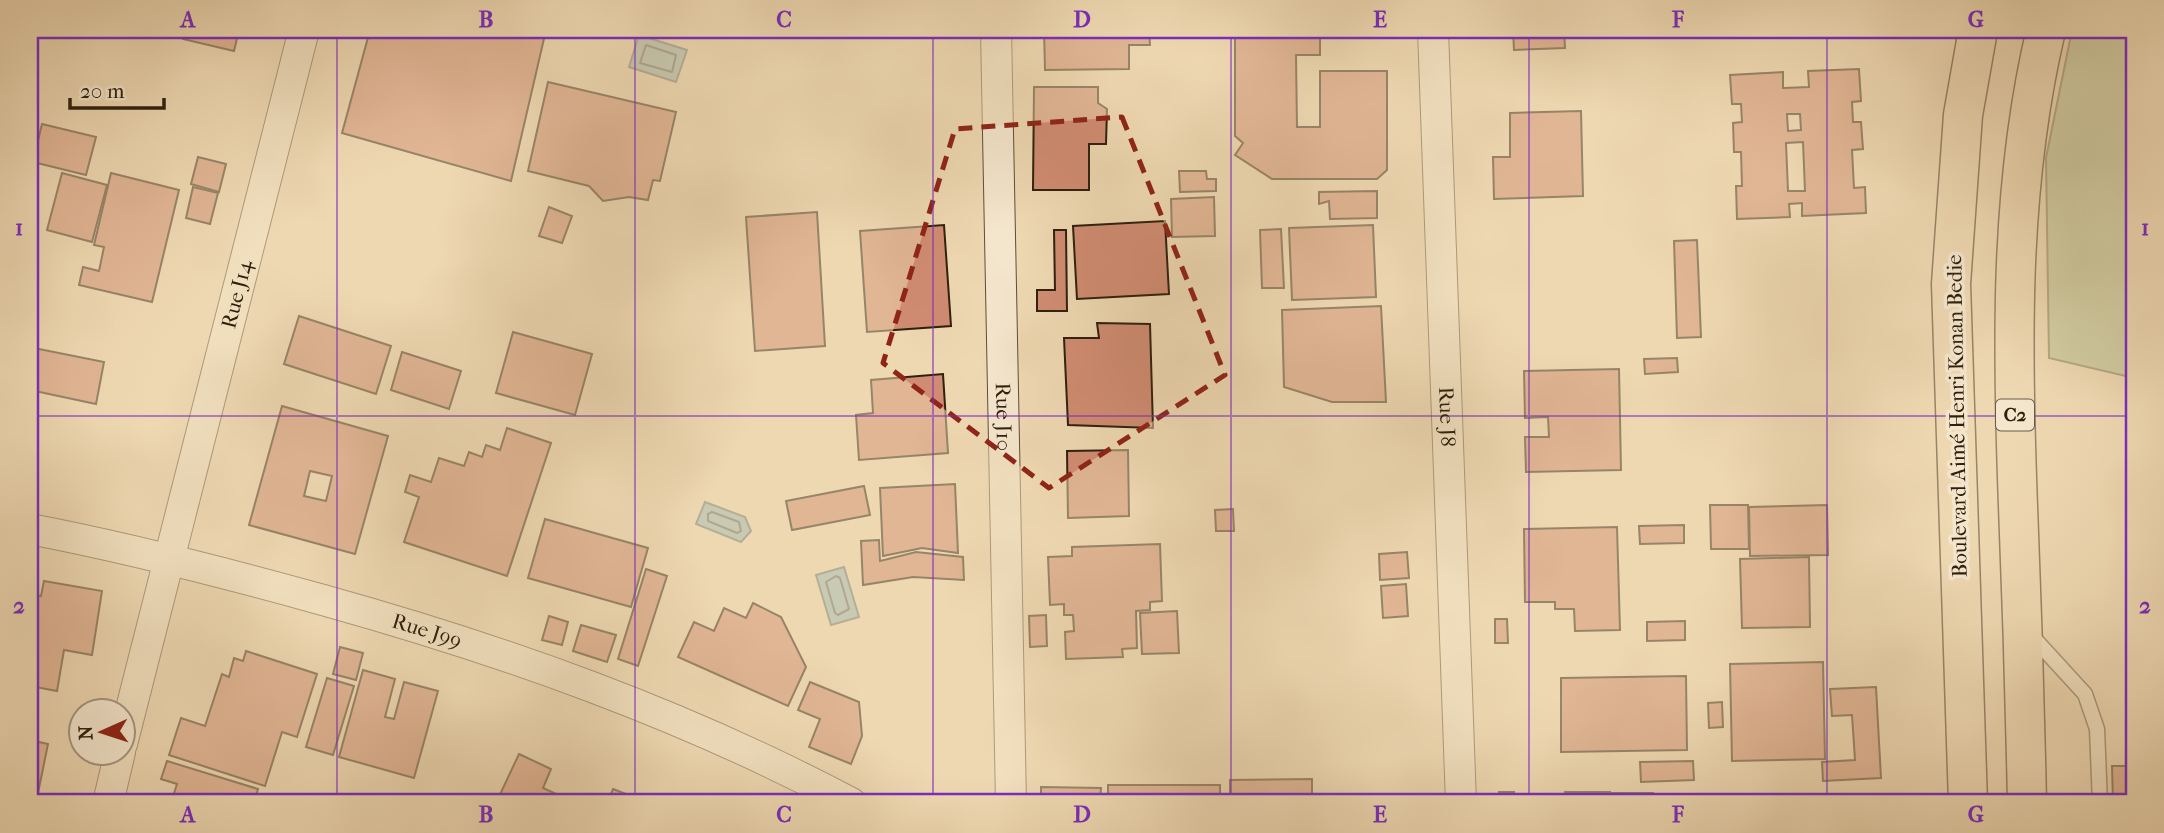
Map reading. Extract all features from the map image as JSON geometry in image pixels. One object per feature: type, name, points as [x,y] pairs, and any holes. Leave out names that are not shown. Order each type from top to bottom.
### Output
[{"type":"highway","name":"Boulevard Aimé Henri Konan Bedie","points":[[1968,803],[1951,284],[1963,115],[1978,30]]},
{"type":"highway","name":"C2","points":[[2027,803],[2014,315],[2021,184],[2036,72],[2046,30]]},
{"type":"street","name":"Rue J14","points":[[169,558],[304,30]]},
{"type":"street","name":"Rue J10","points":[[996,30],[1011,803]]},
{"type":"street","name":"Rue J8","points":[[1433,30],[1461,803]]},
{"type":"street","name":"Rue J99","points":[[30,529],[169,558],[394,620],[569,677],[704,731],[851,803]]},
{"type":"street","points":[[134,696],[169,558]]},
{"type":"street","points":[[108,803],[117,766]]},
{"type":"lane","points":[[2022,626],[2085,694],[2097,729],[2100,803]]},
{"type":"highlighted area","points":[[1122,117],[1225,375],[1049,488],[883,363],[955,129]]},
{"type":"green space","points":[[2072,30],[2134,30],[2134,378],[2049,358],[2046,158]]},
{"type":"water","points":[[639,35],[687,50],[676,82],[629,67]]},
{"type":"water","points":[[705,502],[745,517],[751,531],[741,542],[696,524]]},
{"type":"water","points":[[844,567],[859,617],[831,625],[816,575]]},
{"type":"building","points":[[185,30],[239,30],[234,51],[183,39]]},
{"type":"building","points":[[370,30],[546,30],[511,181],[342,133]]},
{"type":"building","points":[[1044,30],[1149,30],[1150,45],[1129,45],[1129,69],[1045,70]]},
{"type":"building","points":[[1235,30],[1320,30],[1320,55],[1296,55],[1297,127],[1320,127],[1320,71],[1387,71],[1387,170],[1377,179],[1272,179],[1235,155],[1243,143],[1235,136]]},
{"type":"building","points":[[1513,30],[1564,30],[1565,48],[1514,50]]},
{"type":"building","points":[[1859,69],[1861,101],[1852,102],[1853,122],[1861,122],[1863,149],[1852,150],[1854,188],[1865,187],[1866,213],[1802,216],[1802,203],[1789,204],[1790,217],[1737,219],[1736,186],[1742,186],[1741,152],[1734,152],[1733,123],[1742,122],[1741,104],[1732,104],[1730,75],[1783,72],[1783,88],[1809,87],[1808,71]],"holes":[[[1787,114],[1800,114],[1801,130],[1788,131]],[[1803,142],[1805,191],[1788,191],[1786,143]]]},
{"type":"building","points":[[548,82],[676,112],[660,181],[653,180],[648,200],[629,197],[603,201],[589,186],[528,171]]},
{"type":"building","points":[[1034,87],[1098,87],[1098,103],[1107,109],[1106,144],[1089,144],[1089,190],[1033,190]]},
{"type":"building","points":[[1581,111],[1583,196],[1494,199],[1493,157],[1510,157],[1510,113]]},
{"type":"building","points":[[42,124],[96,137],[86,175],[33,162]]},
{"type":"building","points":[[198,157],[226,164],[219,192],[191,184]]},
{"type":"building","points":[[1179,171],[1206,171],[1207,179],[1216,179],[1216,191],[1180,192]]},
{"type":"building","points":[[62,173],[107,185],[92,242],[47,230]]},
{"type":"building","points":[[111,173],[179,190],[152,302],[79,285],[83,267],[99,271],[104,247],[94,245]]},
{"type":"building","points":[[193,187],[218,193],[210,224],[186,218]]},
{"type":"building","points":[[1377,191],[1377,218],[1330,219],[1329,201],[1319,204],[1319,192]]},
{"type":"building","points":[[1214,197],[1215,236],[1172,237],[1171,199]]},
{"type":"building","points":[[549,207],[572,216],[562,243],[539,236]]},
{"type":"building","points":[[817,212],[825,346],[755,351],[746,217]]},
{"type":"building","points":[[1165,221],[1169,294],[1077,299],[1073,226]]},
{"type":"building","points":[[944,225],[951,326],[867,332],[860,231]]},
{"type":"building","points":[[1373,225],[1376,297],[1292,300],[1289,228]]},
{"type":"building","points":[[1281,229],[1284,288],[1262,288],[1260,230]]},
{"type":"building","points":[[1054,230],[1066,230],[1067,311],[1037,311],[1037,290],[1055,290]]},
{"type":"building","points":[[1697,240],[1701,337],[1677,338],[1674,241]]},
{"type":"building","points":[[1381,306],[1386,402],[1332,402],[1284,387],[1282,310]]},
{"type":"building","points":[[299,316],[391,346],[376,394],[284,364]]},
{"type":"building","points":[[1097,323],[1150,324],[1153,428],[1068,425],[1064,338],[1099,338]]},
{"type":"building","points":[[513,332],[592,354],[575,415],[496,393]]},
{"type":"building","points":[[34,348],[104,362],[96,404],[30,390]]},
{"type":"building","points":[[402,352],[461,371],[449,409],[391,390]]},
{"type":"building","points":[[1677,358],[1678,372],[1645,374],[1644,359]]},
{"type":"building","points":[[1619,369],[1621,470],[1526,472],[1525,437],[1549,437],[1548,417],[1525,418],[1524,371]]},
{"type":"building","points":[[943,374],[948,453],[859,460],[856,415],[873,413],[871,380]]},
{"type":"building","points":[[282,406],[388,436],[355,554],[249,525]],"holes":[[[310,471],[332,476],[326,501],[304,496]]]},
{"type":"building","points":[[507,428],[551,443],[507,576],[404,542],[419,497],[405,492],[410,475],[431,482],[439,458],[464,466],[469,452],[482,457],[486,445],[500,450]]},
{"type":"building","points":[[1128,450],[1129,516],[1068,518],[1067,451]]},
{"type":"building","points":[[955,484],[958,553],[922,548],[883,556],[880,488]]},
{"type":"building","points":[[864,486],[870,515],[792,530],[786,501]]},
{"type":"building","points":[[1710,505],[1748,505],[1749,549],[1711,549]]},
{"type":"building","points":[[1827,505],[1828,555],[1750,556],[1749,507]]},
{"type":"building","points":[[1233,509],[1234,531],[1216,531],[1215,510]]},
{"type":"building","points":[[545,519],[648,548],[631,607],[528,578]]},
{"type":"building","points":[[1684,525],[1684,543],[1640,544],[1639,526]]},
{"type":"building","points":[[1617,527],[1620,630],[1575,631],[1574,609],[1555,609],[1555,602],[1525,602],[1524,529]]},
{"type":"building","points":[[879,540],[880,561],[916,552],[963,557],[964,580],[913,577],[863,585],[861,541]]},
{"type":"building","points":[[1160,544],[1162,601],[1150,602],[1150,610],[1136,611],[1137,648],[1122,649],[1123,657],[1066,659],[1065,632],[1074,631],[1073,615],[1064,615],[1064,604],[1050,605],[1048,557],[1072,556],[1072,547]]},
{"type":"building","points":[[1407,552],[1409,578],[1380,580],[1379,554]]},
{"type":"building","points":[[1809,557],[1810,627],[1742,628],[1740,559]]},
{"type":"building","points":[[646,569],[667,576],[638,666],[618,659]]},
{"type":"building","points":[[44,581],[102,591],[92,655],[64,650],[57,691],[30,686],[30,594],[41,596]]},
{"type":"building","points":[[1406,584],[1408,616],[1383,618],[1381,586]]},
{"type":"building","points":[[753,603],[781,617],[806,667],[788,706],[678,657],[694,622],[714,631],[724,608],[746,618]]},
{"type":"building","points":[[1177,611],[1179,653],[1142,654],[1140,613]]},
{"type":"building","points":[[1046,615],[1047,646],[1030,647],[1029,616]]},
{"type":"building","points":[[549,616],[568,622],[562,645],[542,640]]},
{"type":"building","points":[[1495,619],[1507,619],[1508,643],[1495,643]]},
{"type":"building","points":[[1685,621],[1685,640],[1647,641],[1647,622]]},
{"type":"building","points":[[581,625],[616,635],[607,662],[573,651]]},
{"type":"building","points":[[340,647],[363,653],[356,680],[333,674]]},
{"type":"building","points":[[246,651],[317,674],[297,737],[282,732],[265,786],[169,755],[181,718],[205,726],[222,674],[229,677],[234,658],[243,661]]},
{"type":"building","points":[[1823,662],[1825,759],[1732,761],[1730,664]]},
{"type":"building","points":[[363,670],[395,679],[385,717],[394,719],[404,682],[438,691],[414,778],[339,757]]},
{"type":"building","points":[[1686,676],[1687,750],[1561,752],[1561,678]]},
{"type":"building","points":[[327,678],[354,686],[333,755],[306,747]]},
{"type":"building","points":[[810,682],[859,702],[862,736],[851,764],[809,747],[820,719],[798,710]]},
{"type":"building","points":[[1876,687],[1881,778],[1823,781],[1822,762],[1855,760],[1852,715],[1832,716],[1830,689]]},
{"type":"building","points":[[1722,702],[1723,727],[1709,728],[1708,703]]},
{"type":"building","points":[[30,740],[48,744],[36,803],[30,803]]},
{"type":"building","points":[[519,754],[551,769],[543,788],[565,798],[563,803],[496,803]]},
{"type":"building","points":[[167,761],[258,789],[254,803],[171,803],[177,784],[161,779]]},
{"type":"building","points":[[1693,761],[1694,780],[1641,782],[1640,762]]},
{"type":"building","points":[[2112,766],[2134,766],[2134,803],[2113,803]]},
{"type":"building","points":[[1312,779],[1312,803],[1230,803],[1230,780]]},
{"type":"building","points":[[1108,785],[1220,785],[1220,803],[1108,803]]},
{"type":"building","points":[[1041,787],[1101,788],[1100,803],[1041,803]]},
{"type":"building","points":[[613,789],[649,803],[607,803]]},
{"type":"building","points":[[1499,792],[1514,792],[1514,803],[1499,803]]},
{"type":"building","points":[[1565,792],[1610,792],[1610,803],[1565,803]]},
{"type":"building","points":[[1611,793],[1653,793],[1653,803],[1611,803]]}]
